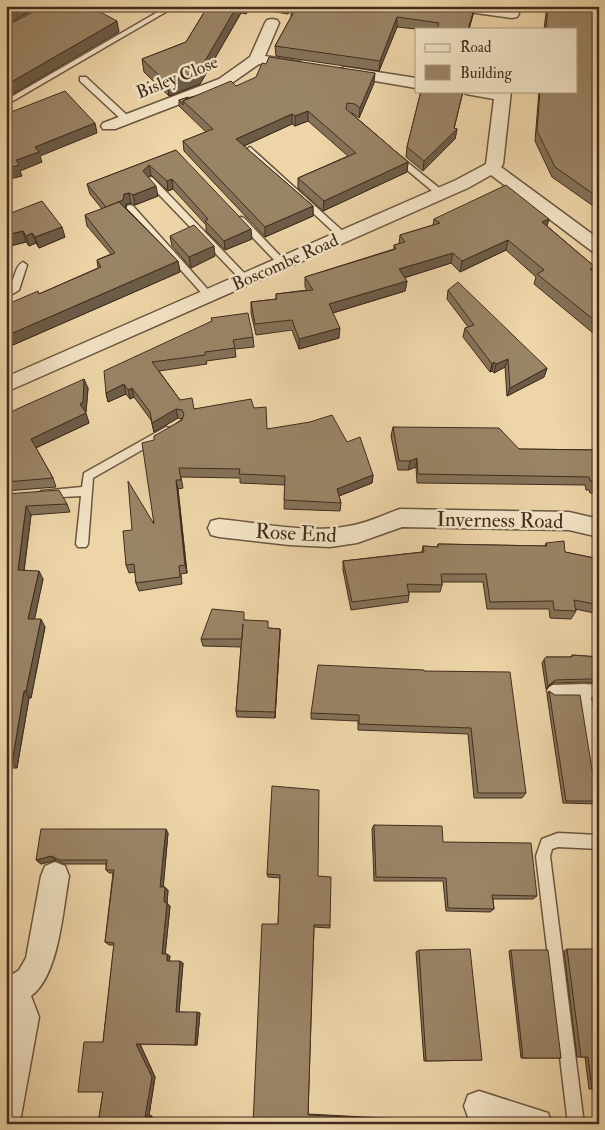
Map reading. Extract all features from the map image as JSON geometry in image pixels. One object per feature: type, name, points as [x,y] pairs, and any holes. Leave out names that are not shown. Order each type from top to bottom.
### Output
[{"type":"street","points":[[454,6],[512,10],[510,28]]},
{"type":"street","name":"Bisley Close","points":[[109,126],[224,82],[239,73],[256,58],[272,23]]},
{"type":"street","points":[[256,58],[312,67]]},
{"type":"street","points":[[331,70],[415,83]]},
{"type":"street","points":[[482,92],[503,94],[492,168],[599,248]]},
{"type":"street","name":"Boscombe Road","points":[[6,385],[440,194],[492,168]]},
{"type":"street","name":"Inverness Road","points":[[400,518],[569,521],[599,528]]},
{"type":"street","name":"Rose End","points":[[219,528],[330,538],[349,536],[400,518]]},
{"type":"street","points":[[6,1116],[24,1017],[11,988],[29,980],[39,962],[55,876]]},
{"type":"street","points":[[477,1115],[538,1124]]},
{"type":"lane","points":[[6,103],[173,6]]},
{"type":"lane","points":[[83,79],[126,119]]},
{"type":"lane","points":[[388,149],[440,194]]},
{"type":"lane","points":[[250,150],[343,236]]},
{"type":"lane","points":[[150,180],[245,280]]},
{"type":"lane","points":[[130,208],[209,296]]},
{"type":"lane","points":[[234,213],[282,263]]},
{"type":"lane","points":[[6,294],[16,288],[23,265]]},
{"type":"lane","points":[[82,544],[88,476],[178,424]]},
{"type":"lane","points":[[36,495],[86,491]]},
{"type":"lane","points":[[584,690],[599,785]]},
{"type":"lane","points":[[553,691],[599,691]]},
{"type":"lane","points":[[576,1124],[543,856],[547,844],[558,840],[599,842]]},
{"type":"building","points":[[6,6],[18,6],[6,12]]},
{"type":"building","points":[[44,6],[89,6],[117,21],[6,85],[6,26]]},
{"type":"building","points":[[208,6],[237,6],[199,71],[167,83],[142,59],[186,42]]},
{"type":"building","points":[[292,6],[475,6],[468,28],[437,28],[439,23],[397,17],[380,61],[275,46],[295,10],[291,9]]},
{"type":"building","points":[[548,6],[599,6],[599,198],[555,167],[537,131],[540,92],[578,92],[578,28],[546,28]]},
{"type":"building","points":[[269,57],[375,73],[360,108],[355,104],[347,103],[346,109],[408,162],[324,201],[298,178],[356,153],[308,111],[295,116],[292,114],[236,139],[313,206],[265,227],[183,141],[213,129],[183,101],[231,81],[236,86],[256,77],[262,63],[266,64]]},
{"type":"building","points":[[65,91],[95,123],[35,147],[39,152],[16,160],[19,165],[6,169],[6,114]]},
{"type":"building","points":[[421,92],[463,92],[454,128],[457,129],[424,161],[407,147]]},
{"type":"building","points":[[188,97],[183,101],[183,105],[179,100]]},
{"type":"building","points":[[176,150],[251,229],[224,241],[205,221],[208,219],[172,179],[167,181],[149,165],[143,171],[156,186],[133,195],[129,193],[124,194],[123,200],[106,207],[87,184]]},
{"type":"building","points":[[506,185],[549,219],[542,222],[595,267],[590,269],[599,276],[599,324],[537,274],[544,270],[508,240],[462,261],[453,253],[399,269],[407,281],[329,304],[340,328],[299,339],[292,320],[255,324],[251,302],[277,299],[276,294],[313,290],[305,277],[396,249],[394,245],[405,242],[400,235],[440,223],[434,219]]},
{"type":"building","points":[[42,201],[62,227],[35,237],[32,233],[26,236],[23,231],[6,235],[6,215]]},
{"type":"building","points":[[119,202],[178,261],[6,336],[6,299],[8,304],[38,291],[39,294],[101,267],[97,260],[115,253],[85,215]]},
{"type":"building","points":[[194,225],[214,246],[189,257],[170,236]]},
{"type":"building","points":[[458,282],[547,368],[510,388],[508,359],[492,364],[465,328],[474,325],[448,290]]},
{"type":"building","points":[[248,313],[253,337],[233,340],[235,348],[205,352],[205,355],[152,362],[180,400],[192,398],[194,409],[251,399],[254,408],[266,407],[267,429],[310,422],[332,415],[347,442],[360,437],[373,475],[337,489],[341,503],[284,500],[285,476],[239,474],[240,469],[179,468],[181,480],[176,480],[185,565],[179,566],[180,577],[136,583],[134,564],[126,565],[123,531],[132,530],[128,481],[154,524],[142,443],[154,440],[154,436],[182,420],[184,414],[182,410],[176,409],[152,423],[150,412],[132,388],[128,390],[124,384],[106,393],[104,371],[212,321],[211,318]]},
{"type":"building","points":[[84,379],[83,402],[80,404],[86,413],[31,439],[53,478],[6,482],[6,472],[9,472],[6,468],[6,414]]},
{"type":"building","points":[[393,427],[499,428],[519,449],[599,450],[599,484],[594,484],[594,481],[590,481],[589,477],[418,474],[417,458],[410,461],[399,461]]},
{"type":"building","points":[[59,490],[67,504],[26,506],[18,570],[39,571],[28,619],[41,619],[26,691],[24,691],[12,763],[6,763],[6,494]]},
{"type":"building","points":[[564,541],[565,552],[599,559],[599,605],[574,600],[576,611],[554,610],[553,601],[490,602],[486,574],[441,574],[442,585],[407,584],[409,595],[352,602],[343,561],[424,552],[423,546],[438,547],[438,544],[547,546],[546,543]]},
{"type":"building","points":[[212,609],[244,612],[244,620],[268,621],[268,628],[280,629],[275,712],[236,711],[242,639],[201,639]]},
{"type":"building","points":[[572,655],[599,657],[599,679],[555,680],[548,686],[544,659],[546,657],[572,657]]},
{"type":"building","points":[[318,665],[424,671],[510,672],[526,793],[478,793],[471,728],[359,724],[359,715],[311,713]]},
{"type":"building","points":[[549,691],[555,695],[580,695],[595,788],[599,789],[599,801],[566,801]]},
{"type":"building","points":[[596,695],[599,695],[599,712]]},
{"type":"building","points":[[272,786],[319,790],[318,876],[331,877],[330,925],[314,925],[308,1115],[445,1122],[445,1124],[253,1124],[262,924],[278,924],[280,875],[267,874]]},
{"type":"building","points":[[374,825],[442,826],[443,842],[531,843],[537,896],[492,895],[494,909],[448,908],[446,878],[376,877]]},
{"type":"building","points":[[41,829],[166,829],[160,887],[165,887],[164,902],[167,903],[162,954],[167,954],[167,961],[180,961],[176,1012],[197,1012],[195,1045],[136,1044],[152,1077],[145,1117],[149,1117],[148,1124],[98,1124],[103,1092],[78,1092],[84,1042],[103,1042],[114,943],[105,942],[114,870],[106,870],[107,860],[60,860],[51,856],[36,860]]},
{"type":"building","points":[[470,949],[482,1060],[426,1061],[419,950]]},
{"type":"building","points":[[567,949],[599,949],[599,1089],[592,1089],[588,1057],[581,1057]]},
{"type":"building","points":[[511,950],[548,950],[561,1058],[523,1058]]}]
